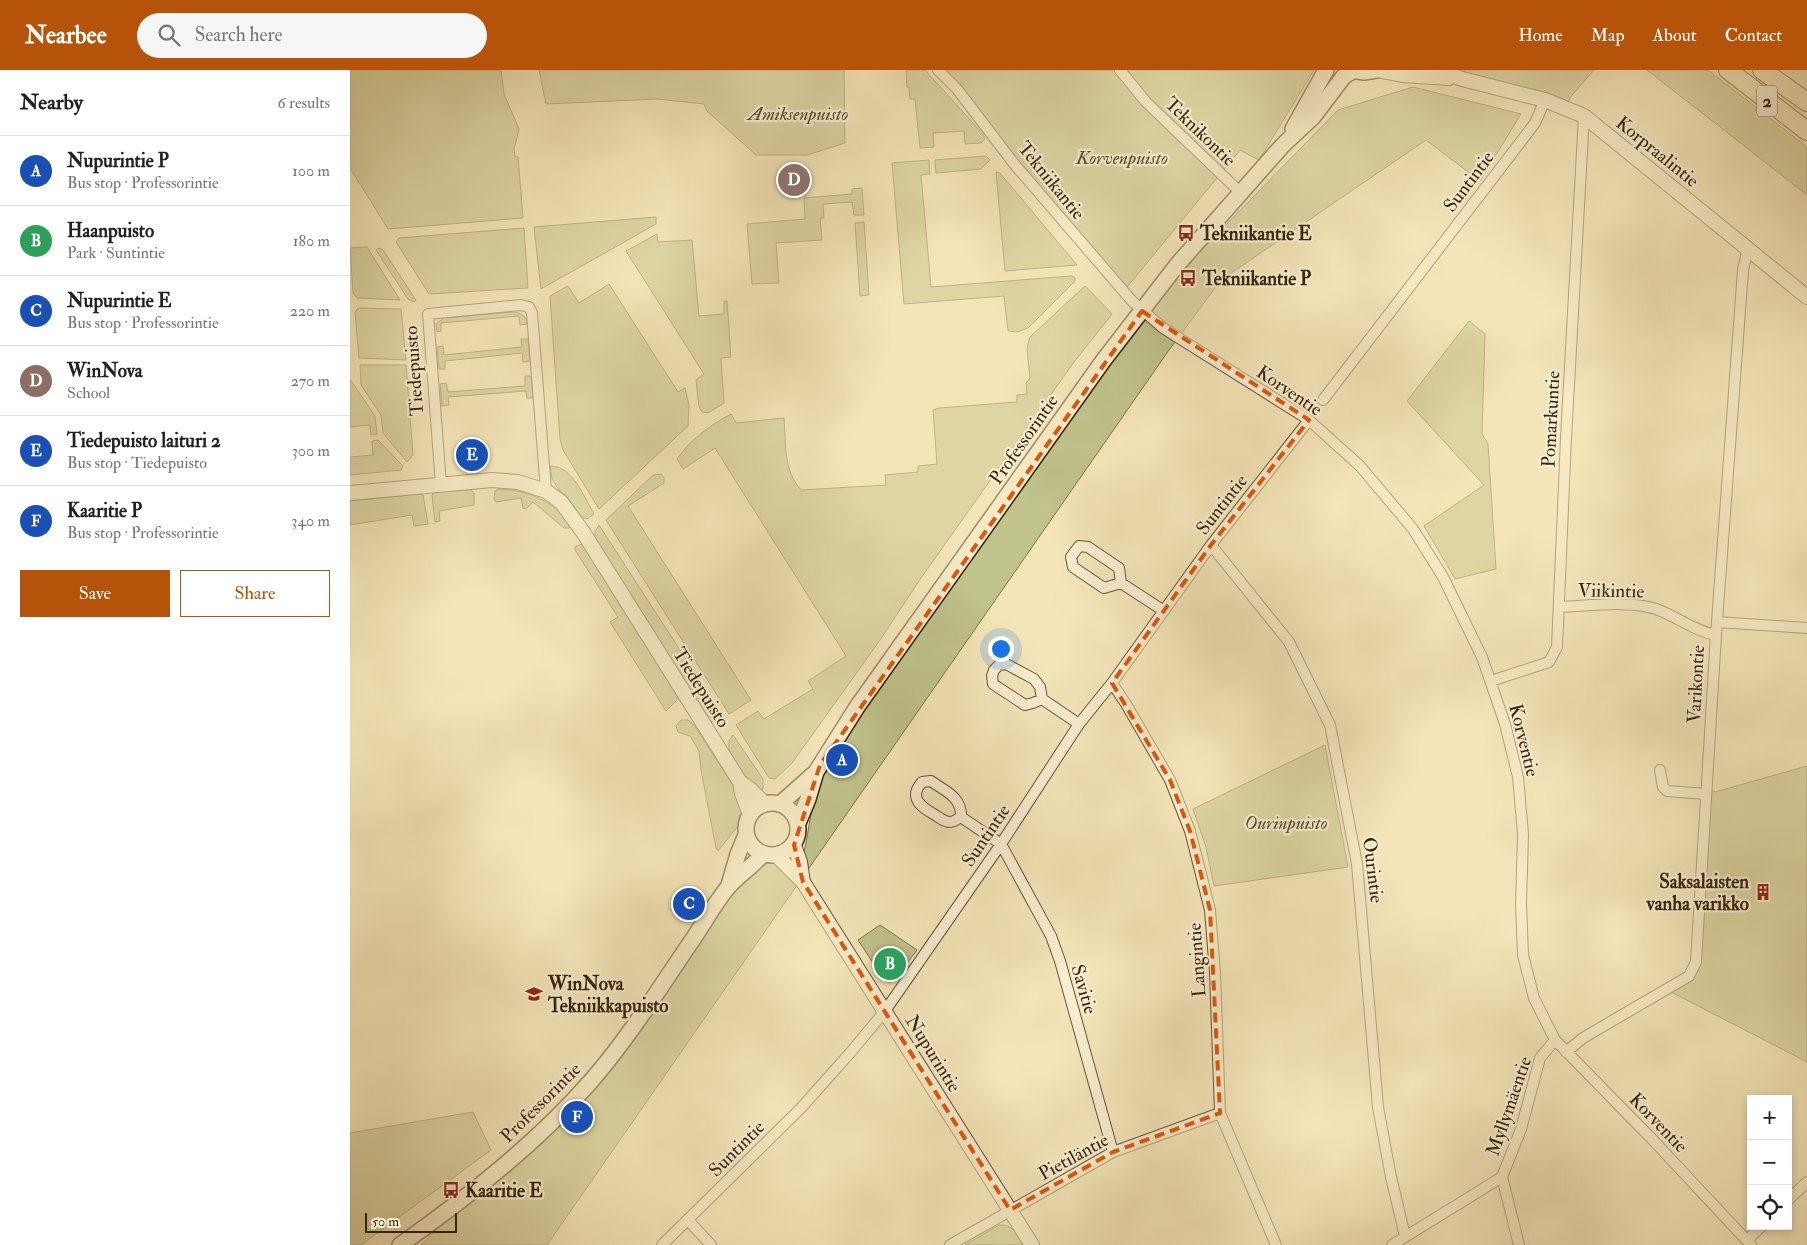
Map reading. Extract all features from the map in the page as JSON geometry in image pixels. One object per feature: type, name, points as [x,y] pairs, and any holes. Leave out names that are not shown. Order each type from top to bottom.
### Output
[{"type":"highway","name":"2","points":[[1728,70],[1807,131]]},
{"type":"highway","name":"2","points":[[1762,70],[1807,102]]},
{"type":"main road","name":"Professorintie","points":[[1283,145],[1326,70]]},
{"type":"main road","name":"Professorintie","points":[[798,823],[816,772],[857,707],[1103,361],[1177,265],[1283,145],[1313,117],[1344,76],[1353,70]]},
{"type":"main road","points":[[1353,70],[1364,72],[1376,70]]},
{"type":"main road","name":"Professorintie","points":[[780,804],[816,772]]},
{"type":"main road","points":[[765,804],[780,804],[792,811],[798,823],[798,834],[794,844],[787,852],[770,855],[752,847],[746,835],[746,825],[750,815],[756,808],[765,804]]},
{"type":"main road","name":"Professorintie","points":[[729,885],[746,835]]},
{"type":"main road","name":"Professorintie","points":[[400,1245],[450,1210],[520,1152],[554,1120],[625,1040],[729,885],[770,855]]},
{"type":"street","name":"Tekniikantie","points":[[938,70],[957,90],[1015,165],[1102,269],[1142,311]]},
{"type":"street","name":"Teknikontie","points":[[1120,70],[1146,102],[1241,192]]},
{"type":"street","name":"Korpraalintie","points":[[1376,70],[1462,79]]},
{"type":"street","name":"Korpraalintie","points":[[1437,70],[1462,79],[1544,100],[1584,116],[1807,297]]},
{"type":"street","name":"Suntintie","points":[[1323,400],[1535,123],[1544,100]]},
{"type":"street","name":"Pomarkuntie","points":[[1491,681],[1549,662],[1557,647],[1566,438],[1584,116]]},
{"type":"street","name":"Varikontie","points":[[1566,1052],[1583,1038],[1689,976],[1696,962],[1716,634],[1743,270],[1748,248]]},
{"type":"street","name":"Tiedepuisto","points":[[546,491],[532,313],[529,307],[521,305],[428,314],[441,485],[502,480],[526,484],[546,491],[560,502],[583,532],[740,782],[750,815]]},
{"type":"street","name":"Korventie","points":[[1142,311],[1164,328],[1309,420],[1360,466],[1413,529],[1443,578],[1482,657],[1505,724],[1518,777],[1524,834],[1522,904],[1524,955],[1534,998],[1555,1040],[1651,1138],[1749,1243]]},
{"type":"street","name":"Suntintie","points":[[662,1245],[801,1108],[884,1011],[1001,844],[1079,724],[1112,683],[1211,545],[1309,420]]},
{"type":"street","points":[[350,493],[441,485]]},
{"type":"street","name":"Ourintie","points":[[1211,545],[1289,642],[1330,725],[1357,864],[1378,1107],[1391,1177],[1405,1236]]},
{"type":"street","points":[[1121,583],[1120,568],[1088,547],[1079,546],[1071,557],[1073,567],[1104,588],[1121,583],[1164,611]]},
{"type":"street","name":"Viikintie","points":[[1560,607],[1634,604],[1655,609],[1705,633],[1716,634]]},
{"type":"street","points":[[1717,622],[1807,628]]},
{"type":"street","points":[[1042,699],[1025,705],[993,684],[992,676],[994,670],[999,665],[1006,664],[1034,679],[1040,687],[1042,699],[1079,724]]},
{"type":"street","name":"Langintie","points":[[1112,683],[1170,780],[1190,831],[1210,910],[1215,972],[1220,1113],[1276,1245]]},
{"type":"street","points":[[1660,770],[1663,787],[1667,791],[1706,794]]},
{"type":"street","points":[[931,781],[958,800],[961,817],[952,822],[945,821],[922,808],[917,802],[917,788],[922,782],[931,781]]},
{"type":"street","name":"Tiedepuisto","points":[[740,782],[765,804]]},
{"type":"street","points":[[961,817],[1001,844]]},
{"type":"street","name":"Nupurintie","points":[[794,844],[804,882]]},
{"type":"street","name":"Savitie","points":[[1001,844],[1054,945],[1113,1152]]},
{"type":"street","name":"Nupurintie","points":[[770,855],[804,882],[1032,1245]]},
{"type":"street","name":"Myllymäentie","points":[[1392,1245],[1502,1177],[1521,1129],[1540,1058],[1555,1040]]},
{"type":"street","name":"Pietiläntie","points":[[950,1245],[1113,1152],[1220,1113]]},
{"type":"street","points":[[1502,1177],[1519,1245]]},
{"type":"street","points":[[1792,1196],[1807,1182]]},
{"type":"street","points":[[688,1220],[711,1245]]},
{"type":"street","points":[[1749,1243],[1759,1230]]},
{"type":"highlighted area","points":[[1142,311],[1309,420],[1211,545],[1112,683],[1170,780],[1190,831],[1210,910],[1220,1113],[1113,1152],[1010,1210],[803,882],[794,845],[820,765]]},
{"type":"green space","points":[[350,70],[501,70],[504,94],[519,129],[514,149],[515,156],[518,157],[523,218],[388,229],[350,168]]},
{"type":"green space","name":"Amiksenpuisto","points":[[539,70],[844,70],[845,143],[807,155],[756,155],[707,111],[704,104],[657,99],[546,104]]},
{"type":"green space","points":[[906,70],[925,70],[982,133],[985,139],[981,143],[965,144],[964,131],[933,133],[934,147],[920,148],[915,99],[910,99]]},
{"type":"green space","name":"Korvenpuisto","points":[[938,70],[1314,70],[1259,160],[1240,150],[1123,292]]},
{"type":"green space","points":[[1441,70],[1594,70],[1572,95],[1564,108]]},
{"type":"green space","points":[[1647,70],[1708,70],[1807,147],[1807,195]]},
{"type":"green space","points":[[1413,87],[1521,114],[1480,181],[1426,140],[1221,280],[1169,350],[547,1245],[421,1245],[614,1053],[754,865],[803,859],[820,765],[1142,311],[1338,110]]},
{"type":"green space","points":[[986,156],[990,160],[981,169],[936,173],[935,160]]},
{"type":"green space","points":[[929,160],[930,174],[921,175],[931,287],[1072,276],[1075,278],[1075,281],[1028,328],[1017,332],[1008,331],[1004,296],[904,304],[892,163]]},
{"type":"green space","points":[[996,172],[1000,173],[1077,265],[1005,271]]},
{"type":"green space","points":[[862,188],[864,215],[854,215],[852,202],[823,204],[824,218],[820,218],[822,240],[776,243],[779,283],[752,284],[747,224],[805,219],[804,198],[852,194],[852,189]]},
{"type":"green space","points":[[656,217],[656,224],[541,289],[534,227]]},
{"type":"green space","points":[[864,222],[869,295],[860,296],[855,223]]},
{"type":"green space","points":[[524,228],[528,288],[429,294],[396,242],[399,238]]},
{"type":"green space","points":[[657,234],[658,242],[692,240],[699,316],[724,314],[724,301],[727,301],[731,357],[721,358],[724,403],[708,413],[702,412],[699,407],[696,380],[704,374],[626,251]]},
{"type":"green space","points":[[367,247],[400,300],[357,298],[353,293],[350,248]]},
{"type":"green space","points":[[379,248],[383,250],[416,300],[414,302],[408,299],[376,250]]},
{"type":"green space","points":[[609,284],[678,392],[685,388],[689,405],[688,426],[599,509],[563,450],[560,439],[550,296],[568,286],[579,303]]},
{"type":"green space","points":[[1085,286],[1112,314],[1074,362],[792,763],[775,779],[769,778],[736,725],[758,711],[764,719],[813,689],[808,681],[846,656],[715,448],[683,469],[677,459],[701,433],[731,414],[736,423],[784,418],[788,465],[795,482],[801,490],[886,485],[885,475],[918,472],[918,466],[937,464],[933,410],[1017,402],[1017,395],[1027,394],[1026,383],[1030,378],[1027,348],[1030,337]]},
{"type":"green space","points":[[358,308],[401,309],[406,360],[359,358],[355,312]]},
{"type":"green space","points":[[512,312],[521,314],[526,318],[527,324],[520,325],[519,316],[441,323],[441,331],[437,332],[436,324],[444,318]]},
{"type":"green space","points":[[1469,321],[1485,334],[1482,434],[1488,444],[1496,569],[1455,579],[1424,526],[1484,485],[1407,401]]},
{"type":"green space","points":[[521,339],[528,339],[530,361],[523,362],[522,353],[445,361],[445,369],[439,369],[437,347],[443,346],[444,355],[522,347]]},
{"type":"green space","points":[[360,365],[406,365],[413,455],[407,462],[383,433],[381,415],[361,385]]},
{"type":"green space","points":[[525,376],[531,376],[533,398],[527,398],[526,391],[448,397],[449,405],[442,406],[440,384],[446,383],[448,392],[525,386]]},
{"type":"green space","points":[[350,379],[375,416],[377,434],[371,435],[370,425],[350,427]]},
{"type":"green space","points":[[378,440],[403,466],[401,470],[350,475],[350,457],[373,455],[372,441]]},
{"type":"green space","points":[[550,466],[558,467],[571,477],[582,491],[594,514],[587,519],[581,517],[552,479]]},
{"type":"green space","points":[[661,474],[664,478],[664,483],[628,506],[751,700],[729,714],[606,520],[653,475]]},
{"type":"green space","points":[[498,489],[529,494],[547,502],[570,523],[569,528],[564,528],[533,502],[526,509],[523,508],[521,498],[496,502],[494,500],[495,491]]},
{"type":"green space","points":[[471,490],[474,493],[474,505],[439,511],[440,521],[435,522],[433,492]]},
{"type":"green space","points":[[423,495],[428,524],[414,526],[412,515],[350,525],[350,501]]},
{"type":"green space","points":[[599,525],[724,718],[716,722],[710,721],[595,538],[595,532]]},
{"type":"green space","points":[[582,544],[677,695],[677,700],[666,711],[610,622],[618,617],[575,550],[575,547]]},
{"type":"green space","points":[[681,720],[688,720],[694,725],[747,807],[746,816],[718,851],[701,770],[699,751],[690,736],[678,732],[676,726]]},
{"type":"green space","points":[[733,735],[763,779],[763,789],[760,792],[754,790],[729,752],[729,741]]},
{"type":"green space","name":"Ourinpuisto","points":[[1325,745],[1348,867],[1214,886],[1206,847],[1193,809]]},
{"type":"green space","points":[[1807,766],[1807,1062],[1671,992],[1697,973],[1701,949],[1709,791],[1715,792]]},
{"type":"green space","points":[[880,925],[917,950],[896,978],[890,982],[885,981],[858,940]]},
{"type":"green space","points":[[473,1112],[491,1150],[361,1245],[350,1245],[350,1133]]},
{"type":"green space","points":[[999,1225],[1011,1228],[1023,1245],[965,1245]]},
{"type":"place","name":"WinNova","points":[[794,180]]},
{"type":"place","name":"Tekniikantie E","points":[[1186,233]]},
{"type":"place","name":"Tekniikantie P","points":[[1188,278]]},
{"type":"place","name":"Tiedepuisto laituri 2","points":[[472,455]]},
{"type":"place","name":"Nupurintie P","points":[[842,760]]},
{"type":"place","name":"Saksalaisten vanha varikko","points":[[1763,892]]},
{"type":"place","name":"Nupurintie E","points":[[689,904]]},
{"type":"place","name":"Haanpuisto","points":[[890,964]]},
{"type":"place","name":"WinNova Tekniikkapuisto","points":[[534,994]]},
{"type":"place","name":"Kaaritie P","points":[[577,1117]]},
{"type":"place","name":"Kaaritie E","points":[[451,1190]]}]
